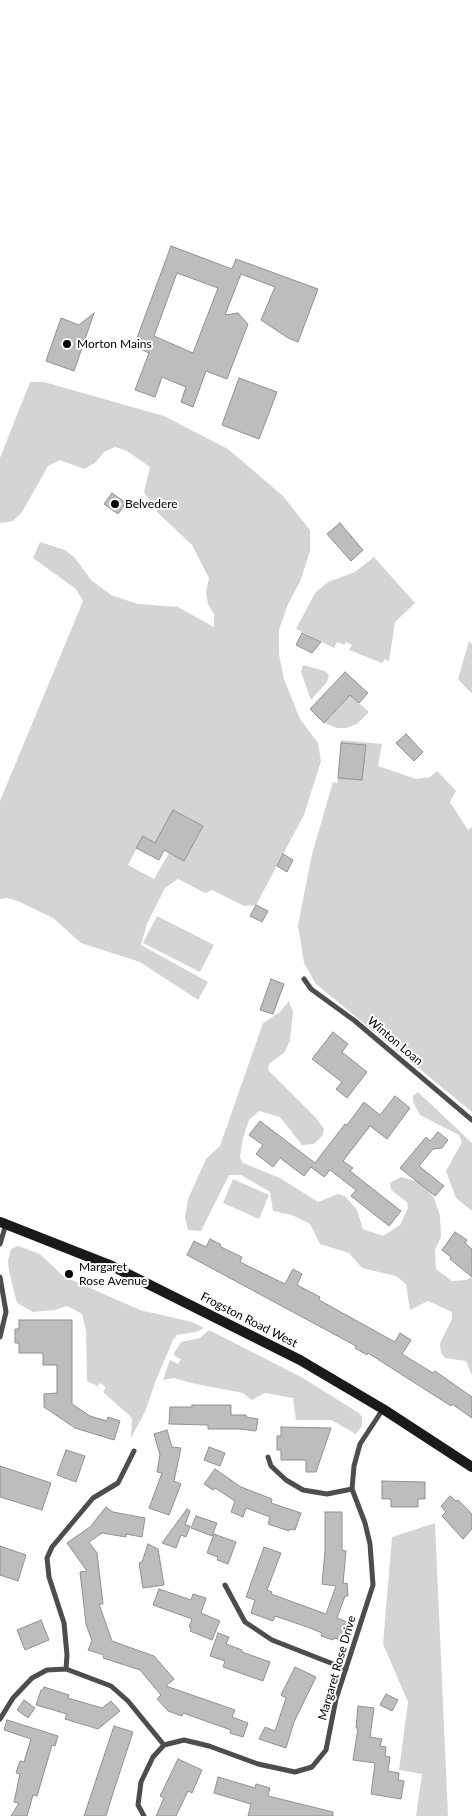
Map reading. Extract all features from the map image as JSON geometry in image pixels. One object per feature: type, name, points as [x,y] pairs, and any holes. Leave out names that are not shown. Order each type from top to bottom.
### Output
[{"type":"main road","name":"Frogston Road West","points":[[3,1223],[112,1266],[300,1360],[383,1409],[472,1467]]},
{"type":"street","name":"Winton Loan","points":[[304,979],[311,988],[355,1021],[472,1120]]},
{"type":"street","points":[[0,1244],[3,1223]]},
{"type":"street","points":[[0,1276],[6,1312],[0,1337]]},
{"type":"street","name":"Margaret Rose Drive","points":[[164,1745],[184,1740],[209,1746],[258,1764],[295,1772],[312,1766],[326,1750],[336,1699],[373,1585],[370,1544],[365,1523],[352,1489],[354,1466],[360,1444],[383,1409]]},
{"type":"street","points":[[66,1669],[67,1656],[64,1623],[49,1578],[47,1558],[52,1547],[92,1498],[118,1483],[134,1451]]},
{"type":"street","points":[[268,1457],[271,1466],[286,1480],[303,1490],[327,1494],[352,1489]]},
{"type":"street","points":[[225,1585],[245,1622],[272,1640],[346,1668]]},
{"type":"street","points":[[0,1719],[13,1698],[32,1678],[47,1670],[66,1669],[111,1686],[128,1701],[164,1745],[153,1757],[141,1782],[138,1805],[144,1816]]},
{"type":"shaded area","points":[[30,382],[44,382],[164,416],[228,449],[283,496],[310,530],[310,551],[300,582],[288,604],[279,630],[279,654],[284,679],[300,719],[318,743],[321,761],[304,815],[256,905],[244,906],[212,890],[205,893],[178,879],[165,888],[147,924],[141,945],[208,982],[198,1000],[140,962],[81,943],[53,918],[20,902],[8,898],[0,899],[0,801],[83,601],[76,589],[33,558],[40,542],[65,550],[75,558],[91,580],[111,595],[138,604],[178,607],[214,627],[214,614],[208,604],[206,592],[209,578],[192,545],[158,513],[144,492],[150,467],[127,451],[115,447],[104,452],[95,463],[84,469],[60,460],[48,466],[22,512],[13,521],[0,523],[0,458]],"holes":[[[173,810],[203,826],[184,861],[169,853],[154,879],[128,865],[143,836],[155,843]]]},
{"type":"shaded area","points":[[374,557],[415,603],[395,622],[389,661],[385,659],[382,663],[349,650],[352,645],[346,642],[344,645],[337,642],[334,648],[296,629],[315,593],[328,582],[355,572]]},
{"type":"shaded area","points":[[469,641],[472,644],[472,694],[458,679]]},
{"type":"shaded area","points":[[303,665],[325,671],[329,675],[327,682],[311,700],[301,672]]},
{"type":"shaded area","points":[[350,695],[369,712],[357,724],[346,728],[337,728],[324,723]]},
{"type":"shaded area","points":[[341,740],[382,744],[378,766],[416,779],[430,777],[437,771],[456,791],[450,802],[468,830],[472,827],[472,1112],[316,984],[304,963],[298,925],[312,854],[333,782],[337,783],[338,778],[362,780],[363,769],[354,758],[365,759],[366,745],[341,743]]},
{"type":"shaded area","points":[[157,916],[214,945],[200,972],[143,943]]},
{"type":"shaded area","points":[[289,1001],[293,1012],[290,1040],[285,1052],[269,1064],[268,1070],[316,1118],[324,1129],[323,1135],[314,1144],[302,1145],[280,1117],[259,1111],[249,1120],[243,1138],[240,1157],[243,1163],[280,1178],[318,1202],[338,1194],[345,1196],[357,1210],[363,1229],[383,1236],[400,1225],[408,1208],[407,1202],[391,1190],[390,1183],[401,1177],[420,1182],[434,1198],[440,1216],[441,1237],[435,1250],[436,1269],[452,1281],[466,1280],[472,1277],[472,1376],[466,1361],[445,1358],[441,1353],[440,1343],[452,1319],[452,1312],[428,1301],[410,1310],[406,1284],[396,1276],[362,1268],[349,1253],[320,1244],[310,1224],[292,1215],[273,1211],[270,1192],[241,1175],[229,1175],[201,1231],[188,1230],[185,1217],[188,1199],[206,1159],[220,1146],[263,1023],[280,1012]]},
{"type":"shaded area","points":[[418,1092],[472,1143],[472,1211],[456,1198],[446,1171],[462,1142],[459,1135],[420,1115],[413,1102],[413,1096]]},
{"type":"shaded area","points":[[233,1179],[269,1195],[259,1219],[223,1203]]},
{"type":"shaded area","points":[[18,1246],[40,1254],[63,1276],[140,1310],[192,1322],[204,1328],[196,1332],[177,1335],[173,1340],[145,1412],[131,1438],[132,1418],[103,1392],[106,1388],[101,1383],[97,1386],[87,1381],[86,1331],[82,1314],[67,1306],[55,1310],[33,1312],[17,1303],[8,1261],[11,1249]]},
{"type":"shaded area","points":[[209,1330],[301,1377],[359,1413],[362,1417],[362,1426],[356,1434],[331,1420],[296,1420],[293,1398],[265,1393],[252,1400],[243,1393],[174,1378],[163,1380],[170,1360],[178,1364],[181,1359],[173,1355],[181,1342],[200,1338]]},
{"type":"shaded area","points":[[435,1523],[448,1816],[416,1816],[422,1774],[399,1770],[408,1702],[383,1644],[392,1537]]},
{"type":"building","points":[[171,246],[232,269],[236,259],[318,289],[298,342],[288,338],[261,320],[275,287],[241,274],[225,315],[238,313],[248,324],[227,379],[206,371],[193,407],[181,402],[186,387],[162,377],[155,397],[135,390],[149,353],[134,346]],"holes":[[[177,273],[218,288],[193,353],[154,336]]]},
{"type":"building","name":"Morton Mains","points":[[94,313],[74,371],[46,361],[61,318],[79,325]]},
{"type":"building","points":[[239,378],[277,392],[259,439],[222,425]]},
{"type":"building","name":"Belvedere","points":[[112,493],[126,503],[118,514],[104,504]]},
{"type":"building","points":[[340,523],[363,550],[351,561],[327,534]]},
{"type":"building","points":[[302,633],[321,642],[312,653],[296,645]]},
{"type":"building","points":[[345,672],[368,693],[359,703],[350,695],[324,723],[310,709]]},
{"type":"building","points":[[406,734],[423,752],[414,761],[396,743]]},
{"type":"building","points":[[341,743],[366,745],[362,780],[338,778]]},
{"type":"building","points":[[173,810],[203,826],[184,861],[164,850],[159,860],[136,848],[143,836],[155,843]]},
{"type":"building","points":[[283,854],[293,860],[287,872],[277,866]]},
{"type":"building","points":[[256,905],[268,911],[262,922],[250,916]]},
{"type":"building","points":[[271,979],[284,984],[273,1014],[260,1010]]},
{"type":"building","points":[[333,1032],[348,1044],[342,1052],[367,1072],[347,1098],[336,1089],[342,1082],[312,1059]]},
{"type":"building","points":[[395,1096],[410,1108],[387,1139],[370,1126],[343,1161],[353,1168],[350,1171],[401,1211],[389,1226],[351,1196],[356,1190],[330,1170],[324,1177],[311,1167],[304,1176],[280,1158],[273,1167],[256,1154],[263,1145],[249,1135],[260,1121],[315,1163],[364,1102],[380,1115]]},
{"type":"building","points":[[438,1132],[448,1140],[442,1148],[433,1149],[419,1166],[444,1186],[435,1196],[400,1168],[426,1137],[430,1141]]},
{"type":"building","points":[[455,1232],[467,1240],[465,1243],[472,1249],[472,1277],[442,1250]]},
{"type":"building","points":[[210,1239],[220,1244],[221,1247],[242,1257],[240,1262],[285,1284],[293,1269],[302,1274],[297,1285],[320,1297],[319,1300],[395,1342],[400,1333],[411,1340],[402,1354],[433,1373],[435,1371],[472,1397],[472,1418],[368,1353],[367,1355],[355,1348],[356,1346],[187,1255],[194,1241],[206,1247]]},
{"type":"building","points":[[19,1320],[72,1320],[72,1404],[90,1416],[107,1421],[108,1417],[120,1421],[114,1440],[75,1428],[44,1407],[44,1394],[57,1393],[57,1365],[43,1365],[43,1353],[19,1353],[19,1343],[15,1343],[15,1329],[19,1329]]},
{"type":"building","points":[[192,1405],[231,1405],[231,1415],[246,1415],[246,1417],[258,1419],[256,1431],[208,1429],[208,1425],[169,1424],[170,1407],[192,1407]]},
{"type":"building","points":[[281,1427],[331,1428],[316,1472],[306,1472],[306,1460],[281,1460],[281,1450],[277,1450],[277,1436],[281,1436]]},
{"type":"building","points":[[167,1430],[172,1447],[181,1448],[174,1481],[181,1484],[169,1515],[149,1508],[162,1473],[157,1472],[160,1455],[154,1434]]},
{"type":"building","points":[[209,1447],[225,1453],[220,1466],[204,1460]]},
{"type":"building","points":[[66,1450],[85,1456],[76,1482],[57,1475]]},
{"type":"building","points":[[0,1466],[51,1483],[42,1510],[0,1497]]},
{"type":"building","points":[[215,1469],[241,1487],[272,1499],[271,1503],[301,1513],[295,1530],[290,1529],[289,1531],[268,1524],[270,1517],[246,1508],[243,1517],[231,1512],[235,1501],[215,1488],[213,1490],[204,1484]]},
{"type":"building","points":[[382,1481],[425,1482],[425,1499],[418,1499],[418,1507],[391,1507],[391,1499],[382,1499]]},
{"type":"building","points":[[450,1496],[456,1501],[458,1500],[472,1514],[472,1529],[463,1539],[442,1516],[446,1512],[441,1506]]},
{"type":"building","points":[[106,1507],[113,1512],[145,1518],[142,1537],[126,1534],[126,1537],[102,1533],[89,1542],[97,1553],[103,1604],[99,1604],[112,1641],[154,1656],[174,1679],[166,1686],[235,1710],[232,1717],[248,1723],[243,1737],[230,1733],[231,1730],[183,1713],[182,1716],[168,1711],[157,1699],[161,1695],[140,1670],[103,1658],[104,1655],[88,1650],[92,1641],[86,1624],[80,1572],[87,1571],[67,1543],[90,1527]]},
{"type":"building","points":[[187,1509],[190,1511],[185,1525],[190,1526],[186,1537],[181,1535],[176,1548],[162,1543]]},
{"type":"building","points":[[325,1512],[342,1512],[342,1550],[346,1551],[343,1584],[347,1583],[348,1596],[345,1596],[337,1618],[347,1622],[341,1640],[334,1638],[333,1640],[321,1636],[322,1633],[275,1616],[273,1621],[251,1613],[255,1600],[246,1597],[264,1547],[281,1553],[267,1590],[272,1592],[271,1594],[326,1614],[336,1586],[322,1584],[325,1551]]},
{"type":"building","points":[[196,1516],[217,1523],[212,1536],[191,1528]]},
{"type":"building","points":[[214,1534],[236,1542],[228,1564],[217,1560],[218,1557],[207,1553]]},
{"type":"building","points":[[148,1544],[158,1549],[164,1585],[143,1588],[139,1563],[142,1562]]},
{"type":"building","points":[[0,1546],[26,1555],[18,1581],[0,1575]]},
{"type":"building","points":[[159,1589],[191,1600],[193,1594],[206,1598],[201,1613],[220,1621],[212,1640],[190,1631],[191,1628],[189,1627],[192,1619],[153,1605]]},
{"type":"building","points":[[41,1620],[49,1640],[25,1650],[17,1630]]},
{"type":"building","points":[[218,1633],[229,1637],[226,1644],[270,1662],[263,1681],[223,1667],[225,1661],[210,1656]]},
{"type":"building","points":[[295,1667],[316,1677],[294,1722],[286,1748],[259,1739],[265,1727],[275,1731],[286,1698],[281,1695]]},
{"type":"building","points":[[44,1687],[69,1695],[68,1698],[102,1708],[111,1701],[120,1711],[98,1729],[65,1719],[67,1714],[36,1705],[41,1690]]},
{"type":"building","points":[[386,1694],[398,1700],[392,1711],[380,1705]]},
{"type":"building","points":[[24,1700],[35,1708],[28,1718],[17,1710]]},
{"type":"building","points":[[358,1706],[374,1708],[370,1737],[382,1739],[380,1746],[386,1747],[385,1756],[390,1757],[388,1771],[399,1773],[398,1780],[404,1781],[401,1799],[371,1794],[375,1763],[353,1760],[358,1728],[356,1728]]},
{"type":"building","points":[[7,1720],[58,1736],[55,1746],[52,1745],[37,1796],[33,1795],[27,1816],[11,1816],[19,1803],[14,1802],[20,1774],[16,1773],[20,1761],[24,1762],[31,1739],[4,1730]]},
{"type":"building","points":[[114,1726],[133,1732],[106,1816],[84,1816]]},
{"type":"building","points":[[178,1759],[202,1770],[192,1793],[188,1791],[176,1816],[156,1816],[164,1798],[160,1796]]},
{"type":"building","points":[[218,1777],[255,1788],[256,1784],[270,1788],[268,1796],[333,1812],[333,1816],[248,1816],[251,1804],[214,1793]]},
{"type":"place","name":"Morton Mains","points":[[67,344]]},
{"type":"place","name":"Belvedere","points":[[115,504]]},
{"type":"place","name":"Margaret Rose Avenue","points":[[69,1274]]}]
